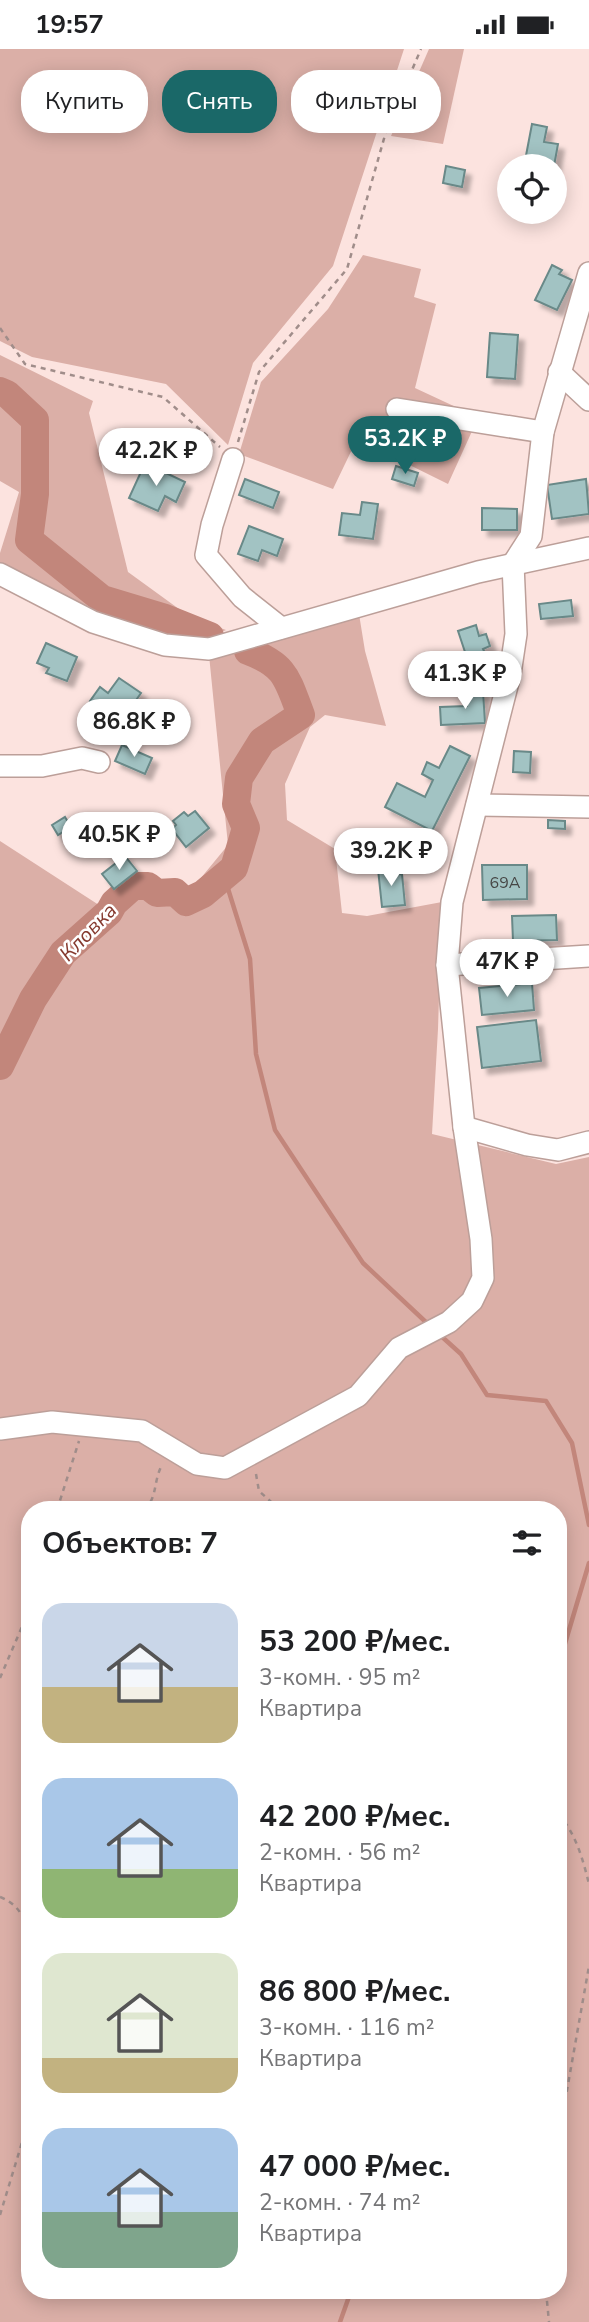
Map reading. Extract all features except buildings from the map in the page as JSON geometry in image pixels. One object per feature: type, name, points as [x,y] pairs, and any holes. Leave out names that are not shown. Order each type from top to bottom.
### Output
[{"type":"street","points":[[0,1429],[52,1422],[142,1431],[197,1464],[225,1468],[358,1397],[399,1348],[449,1322],[472,1301],[483,1278],[481,1239],[464,1127],[447,965],[452,902],[510,674],[516,634],[513,564],[531,536],[543,432],[589,273]]},
{"type":"street","points":[[559,372],[589,400]]},
{"type":"street","points":[[397,409],[543,432]]},
{"type":"street","points":[[233,459],[206,555],[242,597],[281,628]]},
{"type":"street","points":[[0,574],[93,622],[165,645],[209,649],[478,572],[589,548]]},
{"type":"street","points":[[0,766],[42,766],[82,758],[99,762]]},
{"type":"street","points":[[477,805],[589,807]]},
{"type":"street","points":[[447,965],[589,956]]},
{"type":"street","points":[[464,1127],[514,1142],[558,1150],[589,1142]]},
{"type":"path","points":[[0,328],[25,364],[163,397],[233,459],[259,372],[347,269],[387,128],[421,49]]},
{"type":"path","points":[[60,1501],[85,1425]]},
{"type":"path","points":[[153,1501],[157,1475],[164,1462],[179,1453]]},
{"type":"path","points":[[251,1454],[259,1491],[271,1501]]},
{"type":"path","points":[[0,1678],[21,1629]]},
{"type":"path","points":[[567,1827],[581,1854],[589,1884]]},
{"type":"path","points":[[0,1897],[12,1901],[21,1914]]},
{"type":"path","points":[[567,2090],[589,1966]]},
{"type":"path","points":[[0,2215],[21,2146]]},
{"type":"path","points":[[547,2299],[549,2322]]},
{"type":"shaded area","points":[[0,49],[404,49],[397,70],[291,70],[291,133],[377,133],[333,266],[253,363],[228,445],[166,384],[32,357],[0,341]]},
{"type":"shaded area","points":[[429,49],[464,49],[443,144],[391,136],[392,133],[441,133],[441,70],[420,70]]},
{"type":"shaded area","points":[[363,255],[421,269],[414,297],[436,304],[415,388],[473,415],[473,429],[448,484],[357,439],[333,489],[239,454],[261,382],[328,309]]},
{"type":"shaded area","points":[[0,355],[93,401],[89,413],[128,572],[190,617],[226,630],[198,642],[76,608],[0,563],[0,553],[19,492],[0,481]]},
{"type":"shaded area","points":[[359,614],[365,651],[386,726],[325,715],[310,727],[285,784],[287,820],[335,849],[342,913],[367,916],[442,902],[432,1134],[556,1164],[589,1157],[589,2322],[0,2322],[0,841],[102,907],[132,881],[165,882],[191,890],[228,845],[209,655]]},
{"type":"waterway","name":"Кловка","points":[[0,391],[7,394],[35,420],[35,494],[29,540],[102,599],[165,618],[210,636]]},
{"type":"waterway","name":"Кловка","points":[[0,1066],[33,999],[63,953],[109,912],[114,903],[133,886],[148,886],[157,893],[175,892],[186,902],[203,894],[234,868],[246,828],[236,804],[239,778],[262,741],[301,715],[284,675],[271,662],[248,651]]},
{"type":"waterway","points":[[224,876],[250,959],[256,1054],[275,1130],[363,1263],[429,1325]]},
{"type":"waterway","points":[[440,1335],[461,1354],[487,1395],[546,1401],[572,1443],[589,1525]]},
{"type":"waterway","points":[[567,1637],[589,1563]]},
{"type":"waterway","points":[[340,2322],[348,2299]]}]
